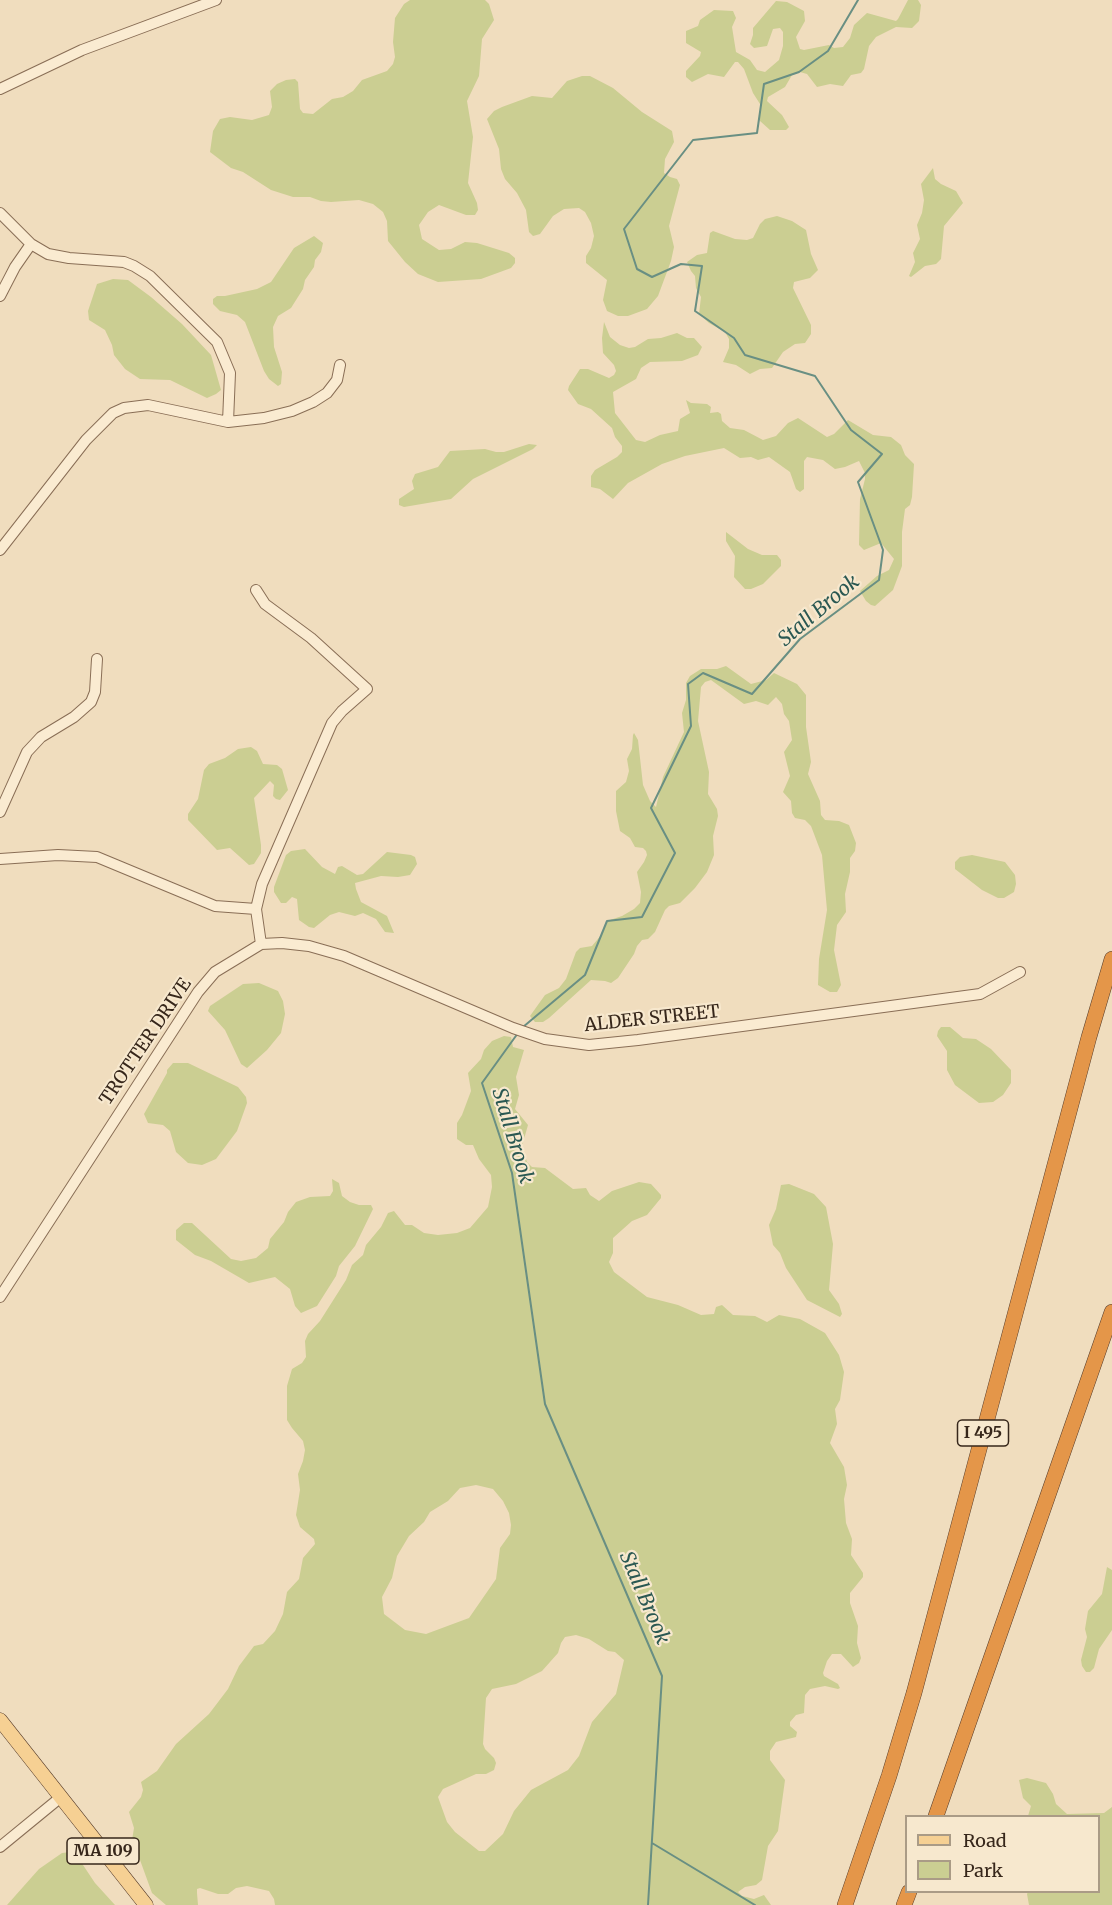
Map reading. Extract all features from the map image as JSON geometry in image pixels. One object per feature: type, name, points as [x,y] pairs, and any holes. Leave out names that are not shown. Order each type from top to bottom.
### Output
[{"type":"highway","name":"I 495","points":[[845,1905],[889,1776],[916,1683],[1112,959]]},
{"type":"highway","points":[[936,1815],[1112,1311]]},
{"type":"main road","name":"MA 109","points":[[0,1720],[146,1905]]},
{"type":"street","points":[[0,89],[186,5],[216,0]]},
{"type":"street","points":[[0,213],[40,250],[59,256],[124,262],[150,276],[217,342],[231,373],[228,422]]},
{"type":"street","points":[[0,296],[15,267],[31,244]]},
{"type":"street","points":[[0,550],[86,440],[113,413],[124,408],[148,405],[228,422],[264,418],[292,411],[313,402],[333,387],[340,365]]},
{"type":"street","points":[[256,590],[265,604],[311,638],[367,689],[332,723],[262,884],[256,909],[261,944]]},
{"type":"street","points":[[0,812],[27,752],[41,737],[74,717],[91,702],[95,692],[97,659]]},
{"type":"street","points":[[0,859],[58,855],[97,857],[215,906],[256,909]]},
{"type":"street","name":"ALDER STREET","points":[[261,944],[282,943],[309,946],[344,957],[525,1033],[545,1039],[589,1045],[980,994],[1020,972]]},
{"type":"street","name":"TROTTER DRIVE","points":[[0,1297],[198,992],[215,972],[261,944]]},
{"type":"street","points":[[0,1847],[61,1797]]},
{"type":"green space","points":[[410,0],[485,0],[489,4],[494,20],[482,39],[479,76],[467,101],[473,137],[468,183],[478,210],[475,215],[466,215],[439,205],[428,212],[419,225],[422,239],[439,250],[451,249],[465,242],[477,243],[509,253],[515,258],[515,263],[511,268],[481,279],[438,282],[418,274],[388,241],[387,221],[383,212],[373,204],[359,200],[321,201],[310,197],[293,197],[271,190],[243,172],[231,168],[210,152],[213,131],[220,119],[230,117],[252,120],[269,115],[272,107],[270,91],[277,84],[295,79],[298,82],[300,109],[303,113],[313,114],[332,99],[343,97],[353,91],[362,80],[387,71],[395,57],[393,42],[395,18],[404,4]]},
{"type":"green space","points":[[908,0],[918,0],[921,5],[919,21],[912,28],[896,27],[876,37],[869,46],[864,69],[861,73],[851,75],[843,86],[830,84],[817,87],[807,74],[800,72],[792,75],[785,87],[768,97],[767,101],[782,115],[789,127],[786,130],[770,130],[760,121],[760,104],[744,69],[738,62],[735,62],[724,77],[708,74],[692,82],[686,77],[686,71],[701,52],[686,43],[686,31],[698,26],[700,20],[714,10],[733,11],[736,18],[732,27],[736,52],[750,60],[757,70],[765,72],[779,60],[783,46],[783,32],[780,28],[773,29],[767,46],[754,48],[750,44],[753,28],[776,1],[787,2],[804,11],[805,21],[796,37],[800,49],[804,50],[829,45],[834,48],[843,47],[850,38],[854,25],[867,13],[896,21]]},
{"type":"green space","points":[[590,76],[613,88],[642,112],[672,131],[674,142],[665,159],[664,173],[677,179],[680,185],[669,226],[674,247],[671,261],[658,296],[647,309],[628,316],[618,316],[607,311],[603,300],[607,280],[586,263],[586,256],[594,236],[585,212],[579,208],[564,209],[553,216],[540,234],[533,236],[529,232],[526,210],[517,193],[505,179],[501,169],[499,149],[487,119],[494,111],[532,96],[552,98],[567,81]]},
{"type":"green space","points":[[933,168],[935,179],[956,191],[963,203],[944,226],[941,259],[936,264],[925,266],[911,277],[909,276],[915,262],[913,253],[920,239],[917,225],[924,200],[921,184]]},
{"type":"green space","points":[[777,216],[792,221],[806,230],[811,254],[818,270],[810,278],[794,282],[793,288],[811,325],[811,334],[805,343],[795,344],[783,352],[772,368],[760,369],[750,374],[736,365],[723,362],[729,348],[729,339],[725,332],[699,314],[701,297],[696,288],[695,276],[687,262],[697,255],[707,253],[710,233],[713,231],[735,239],[747,240],[753,238],[765,219]]},
{"type":"green space","points":[[314,236],[323,243],[321,252],[291,308],[278,316],[273,327],[274,347],[282,372],[281,384],[278,386],[269,379],[264,371],[245,322],[237,315],[220,311],[213,304],[213,299],[217,296],[257,289],[271,282],[294,248]]},
{"type":"green space","points":[[113,279],[128,280],[182,324],[211,355],[221,390],[207,398],[170,380],[140,379],[125,369],[114,355],[105,330],[89,320],[88,311],[97,284]]},
{"type":"green space","points":[[604,322],[610,337],[620,345],[629,348],[648,339],[677,333],[687,338],[694,338],[702,347],[698,355],[682,361],[650,362],[641,368],[636,379],[613,392],[615,413],[636,440],[645,442],[660,435],[678,431],[680,419],[690,413],[686,400],[691,403],[707,404],[711,407],[710,413],[721,414],[722,421],[730,428],[744,430],[763,440],[776,436],[788,423],[798,418],[827,437],[834,434],[848,420],[873,435],[891,437],[901,445],[905,455],[914,464],[912,497],[910,505],[905,509],[902,532],[902,566],[893,590],[875,606],[866,601],[860,591],[877,576],[889,570],[894,559],[881,543],[864,550],[859,545],[860,499],[865,473],[859,461],[835,469],[823,460],[807,457],[804,461],[804,489],[800,492],[796,489],[790,472],[769,457],[758,460],[751,457],[740,458],[724,448],[685,456],[662,464],[628,483],[613,499],[600,489],[591,487],[591,476],[595,470],[617,457],[622,452],[622,446],[612,428],[591,409],[578,404],[568,390],[580,369],[588,369],[609,378],[614,375],[616,371],[614,365],[603,353]]},
{"type":"green space","points":[[529,444],[537,445],[473,479],[451,499],[404,507],[399,505],[399,499],[414,489],[412,481],[415,474],[438,467],[450,451],[485,449],[504,452]]},
{"type":"green space","points":[[726,532],[748,549],[762,555],[777,555],[781,560],[781,566],[763,584],[745,589],[734,577],[735,556],[726,541]]},
{"type":"green space","points":[[726,666],[751,684],[766,680],[774,673],[797,684],[806,695],[806,727],[811,762],[808,774],[820,801],[821,815],[825,820],[839,821],[849,825],[856,843],[855,851],[850,858],[850,872],[845,894],[846,912],[837,925],[834,950],[841,985],[837,992],[830,992],[818,985],[819,959],[827,910],[822,855],[811,826],[805,820],[795,818],[791,801],[783,792],[790,776],[784,752],[792,740],[789,721],[784,714],[782,704],[776,697],[768,705],[756,701],[744,704],[711,680],[705,682],[701,687],[698,721],[709,772],[708,794],[717,809],[718,816],[713,836],[714,855],[707,872],[680,903],[669,906],[665,910],[655,932],[637,946],[618,978],[611,983],[591,980],[549,1018],[543,1022],[535,1022],[530,1016],[545,995],[559,988],[566,979],[576,952],[580,948],[592,946],[602,934],[607,921],[622,916],[640,903],[641,892],[637,872],[647,855],[646,851],[635,847],[630,838],[620,831],[616,811],[616,791],[626,782],[629,771],[627,759],[632,749],[634,733],[638,740],[643,785],[650,801],[656,807],[663,777],[684,732],[682,713],[686,700],[686,683],[690,676],[701,669],[717,669]]},
{"type":"green space","points":[[251,747],[257,751],[263,764],[277,765],[282,769],[288,790],[280,800],[276,799],[273,796],[274,785],[270,781],[254,798],[261,853],[254,864],[249,865],[230,848],[217,850],[188,820],[188,814],[198,799],[204,770],[209,764],[225,758],[238,749]]},
{"type":"green space","points":[[305,849],[322,867],[335,874],[338,867],[342,866],[357,875],[363,874],[387,852],[415,857],[417,864],[410,875],[381,876],[355,883],[361,902],[387,916],[394,933],[385,932],[376,919],[363,913],[355,916],[339,912],[330,915],[314,928],[299,920],[297,899],[292,897],[286,903],[281,903],[274,892],[274,887],[286,855],[291,851]]},
{"type":"green space","points":[[972,855],[1005,862],[1015,875],[1014,892],[1004,898],[998,898],[982,890],[955,869],[955,862],[960,857]]},
{"type":"green space","points":[[259,983],[278,991],[283,1001],[285,1014],[281,1033],[267,1050],[247,1068],[241,1064],[225,1030],[208,1011],[210,1006],[243,984]]},
{"type":"green space","points":[[941,1027],[950,1027],[963,1038],[976,1039],[991,1049],[1011,1070],[1011,1083],[1003,1095],[993,1102],[979,1103],[955,1085],[947,1070],[947,1051],[937,1036]]},
{"type":"green space","points":[[504,1036],[511,1037],[513,1047],[524,1050],[516,1077],[519,1095],[515,1109],[528,1125],[522,1146],[527,1162],[532,1167],[545,1168],[573,1189],[586,1188],[590,1195],[599,1201],[612,1191],[639,1182],[651,1184],[661,1195],[647,1215],[632,1221],[613,1238],[613,1253],[609,1262],[614,1272],[647,1297],[678,1305],[701,1315],[714,1314],[716,1307],[722,1305],[733,1315],[755,1316],[767,1322],[779,1315],[800,1319],[825,1333],[839,1355],[844,1372],[840,1400],[835,1409],[837,1424],[830,1443],[844,1467],[847,1485],[844,1499],[846,1523],[852,1539],[851,1555],[863,1573],[863,1577],[850,1593],[850,1603],[858,1626],[857,1643],[861,1658],[859,1663],[853,1667],[841,1654],[832,1654],[823,1673],[840,1688],[825,1686],[810,1689],[805,1695],[804,1713],[796,1715],[790,1722],[790,1726],[797,1732],[796,1737],[776,1742],[770,1751],[770,1760],[785,1780],[778,1831],[768,1846],[762,1880],[738,1892],[742,1896],[754,1899],[764,1895],[771,1905],[275,1905],[269,1891],[247,1886],[236,1888],[228,1894],[218,1894],[200,1888],[197,1889],[198,1905],[166,1905],[152,1893],[140,1860],[130,1852],[134,1828],[129,1812],[141,1797],[143,1790],[141,1782],[157,1771],[176,1744],[209,1714],[228,1689],[239,1666],[254,1646],[263,1644],[275,1631],[283,1614],[287,1592],[299,1579],[303,1558],[315,1544],[314,1539],[300,1527],[296,1515],[300,1490],[298,1474],[305,1450],[303,1441],[287,1420],[287,1386],[292,1369],[302,1363],[306,1357],[305,1341],[308,1334],[320,1321],[346,1280],[352,1265],[363,1255],[366,1245],[381,1227],[388,1213],[394,1211],[405,1225],[412,1225],[424,1233],[438,1235],[457,1233],[470,1228],[488,1207],[492,1187],[491,1175],[479,1159],[473,1145],[466,1145],[457,1139],[457,1123],[471,1091],[468,1073],[481,1059],[484,1050],[492,1041]],"holes":[[[476,1485],[493,1489],[509,1513],[510,1534],[500,1548],[496,1579],[469,1618],[426,1634],[405,1630],[384,1614],[382,1597],[392,1578],[397,1556],[409,1536],[424,1522],[430,1512],[448,1501],[460,1488]],[[576,1635],[589,1639],[608,1651],[615,1652],[624,1660],[616,1694],[592,1722],[579,1756],[568,1770],[531,1790],[514,1811],[503,1834],[485,1851],[479,1851],[455,1832],[447,1822],[438,1797],[443,1789],[476,1774],[486,1774],[494,1770],[496,1763],[494,1758],[483,1744],[486,1698],[492,1689],[516,1684],[542,1671],[558,1653],[565,1637]]]},
{"type":"green space","points":[[173,1063],[188,1063],[238,1087],[246,1097],[247,1103],[237,1131],[216,1159],[202,1165],[188,1163],[176,1152],[170,1131],[163,1125],[148,1123],[144,1114]]},
{"type":"green space","points":[[332,1179],[339,1183],[342,1196],[350,1202],[371,1205],[373,1209],[355,1246],[339,1266],[336,1276],[317,1306],[301,1313],[295,1306],[290,1289],[275,1277],[249,1283],[211,1261],[195,1255],[176,1240],[176,1230],[184,1223],[192,1223],[231,1259],[241,1261],[256,1258],[268,1248],[270,1239],[296,1202],[310,1197],[330,1196],[333,1191]]},
{"type":"green space","points":[[789,1184],[814,1194],[826,1207],[833,1244],[829,1290],[839,1304],[842,1314],[840,1317],[807,1300],[773,1245],[769,1225],[776,1209],[781,1185]]},
{"type":"green space","points":[[1107,1567],[1112,1570],[1112,1630],[1099,1649],[1094,1668],[1086,1672],[1081,1660],[1087,1637],[1085,1629],[1088,1611],[1102,1594]]},
{"type":"green space","points":[[1027,1778],[1046,1783],[1056,1804],[1067,1814],[1104,1813],[1112,1807],[1112,1905],[1029,1905],[1028,1893],[1100,1893],[1100,1815],[1028,1815],[1031,1806],[1023,1798],[1019,1780]]},
{"type":"green space","points":[[71,1852],[77,1856],[95,1883],[115,1905],[7,1905],[39,1869],[62,1853]]},
{"type":"waterway","name":"Stall Brook","points":[[523,1027],[585,975],[607,921],[642,917],[675,853],[651,808],[691,726],[688,684],[703,673],[752,694],[800,639],[879,580],[883,550],[858,482],[882,454],[851,430],[815,376],[745,355],[734,338],[695,311],[702,266],[681,264],[652,277],[637,269],[624,229],[693,140],[757,133],[764,84],[799,72],[828,51],[858,0]]},
{"type":"waterway","name":"Stall Brook","points":[[518,1033],[482,1083],[512,1173],[545,1404],[662,1676],[648,1905]]},
{"type":"waterway","name":"Stall Brook","points":[[652,1843],[755,1905]]}]
